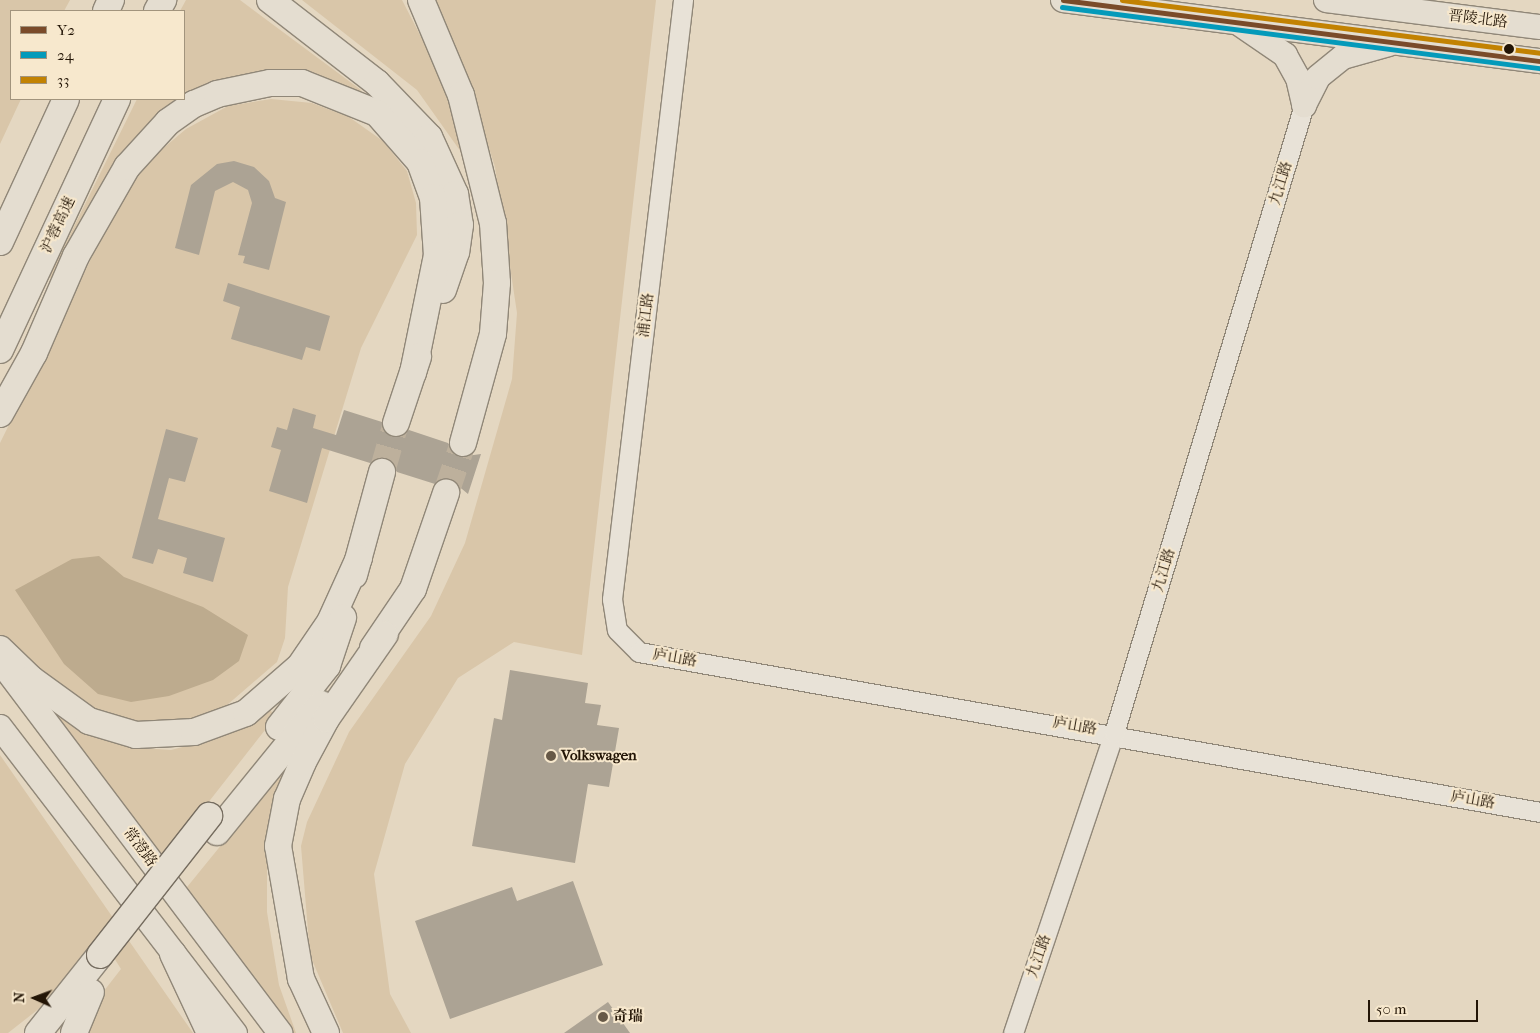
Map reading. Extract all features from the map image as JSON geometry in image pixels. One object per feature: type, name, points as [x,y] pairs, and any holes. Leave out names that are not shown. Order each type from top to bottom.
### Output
[{"type":"highway","points":[[270,0],[384,90],[429,137],[455,194],[460,225],[456,252],[396,423]]},
{"type":"highway","points":[[291,0],[417,101],[450,147],[478,227],[490,280],[493,334]]},
{"type":"highway","points":[[421,0],[461,95],[493,223],[497,283],[493,334],[463,443]]},
{"type":"highway","points":[[0,414],[34,353],[76,256],[127,166],[168,122],[194,104],[226,91],[270,83],[302,83],[377,113],[420,162],[433,197],[437,256],[413,373]]},
{"type":"highway","points":[[0,235],[56,100]]},
{"type":"highway","points":[[0,242],[66,100]]},
{"type":"highway","name":"沪蓉高速","points":[[0,350],[117,100]]},
{"type":"highway","points":[[24,1033],[58,1021],[213,824],[327,666],[382,472]]},
{"type":"highway","points":[[326,1033],[301,979],[278,846],[287,799],[303,762],[326,719],[385,634],[413,589],[446,493]]},
{"type":"highway","points":[[0,649],[31,679],[89,720],[136,735],[166,737],[201,730],[224,724],[265,700],[300,666],[330,622],[359,558]]},
{"type":"highway","points":[[213,824],[385,634]]},
{"type":"highway","points":[[173,954],[210,1033]]},
{"type":"highway","points":[[74,1033],[105,961]]},
{"type":"highway","points":[[38,1033],[58,1021],[91,992]]},
{"type":"main road","points":[[1063,0],[1234,20],[1540,61]]},
{"type":"main road","name":"晋陵北路","points":[[1326,0],[1540,27]]},
{"type":"main road","points":[[1234,20],[1285,56],[1298,78],[1304,105]]},
{"type":"main road","points":[[1304,105],[1318,77],[1343,57],[1401,42]]},
{"type":"main road","name":"常澄路","points":[[0,660],[280,1033]]},
{"type":"main road","points":[[0,727],[235,1033]]},
{"type":"street","name":"浦江路","points":[[617,630],[612,599],[683,0]]},
{"type":"street","name":"九江路","points":[[1013,1033],[1114,733],[1304,105]]},
{"type":"street","name":"庐山路","points":[[617,630],[639,652],[1114,733],[1540,812]]},
{"type":"shaded area","points":[[0,0],[70,0],[65,10],[10,10],[10,100],[21,100],[0,144]]},
{"type":"shaded area","points":[[186,0],[240,0],[361,90],[358,96],[314,78],[191,98],[54,280],[49,277],[137,100],[185,100],[185,10],[181,10]]},
{"type":"shaded area","points":[[302,0],[402,0],[436,66],[464,148],[461,152],[417,90]]},
{"type":"shaded area","points":[[434,0],[656,0],[582,655],[514,642],[458,678],[405,764],[374,874],[390,994],[411,1033],[343,1033],[310,955],[301,846],[307,822],[349,732],[431,616],[465,543],[512,379],[517,313],[495,167],[467,79]]},
{"type":"shaded area","points":[[271,99],[312,103],[349,117],[383,141],[407,171],[416,203],[417,235],[361,348],[288,587],[285,638],[277,662],[212,718],[170,729],[99,718],[0,638],[0,443],[124,192],[154,156],[186,129],[228,106]]},
{"type":"shaded area","points":[[99,556],[124,577],[203,607],[248,635],[239,661],[213,680],[169,696],[131,702],[98,694],[64,664],[15,590],[72,559]]},
{"type":"shaded area","points":[[48,705],[82,730],[128,747],[171,750],[213,739],[269,709],[276,716],[160,864]]},
{"type":"shaded area","points":[[0,755],[193,1033],[84,1033],[100,996],[121,969],[99,934],[50,1000],[8,1033],[0,1033]]},
{"type":"shaded area","points":[[287,764],[267,864],[267,912],[279,985],[296,1033],[289,1033],[183,892]]},
{"type":"building","points":[[234,161],[254,167],[269,181],[275,198],[286,202],[269,270],[243,263],[245,256],[238,255],[252,203],[248,190],[233,182],[215,191],[199,255],[175,248],[191,185],[217,164]]},
{"type":"building","points":[[228,283],[330,316],[320,351],[306,347],[302,360],[231,339],[240,307],[223,301]]},
{"type":"building","points":[[293,408],[316,415],[313,428],[336,435],[344,410],[382,422],[392,437],[409,430],[448,443],[459,457],[481,454],[468,494],[450,479],[435,484],[397,472],[386,458],[370,463],[322,448],[307,503],[269,491],[281,450],[271,447],[277,427],[287,430]]},
{"type":"building","points":[[166,429],[198,438],[185,482],[169,478],[158,519],[225,538],[213,582],[183,573],[187,558],[158,549],[153,564],[132,558]]},
{"type":"building","name":"Volkswagen","points":[[510,670],[588,683],[585,703],[601,705],[597,725],[619,728],[609,787],[588,784],[575,863],[472,846],[494,718],[502,720]]},
{"type":"building","points":[[573,881],[603,965],[450,1019],[415,921],[512,887],[517,901]]},
{"type":"building","name":"奇瑞","points":[[608,1002],[630,1033],[564,1033]]},
{"type":"tunnel","points":[[382,472],[396,423]]},
{"type":"tunnel","points":[[446,493],[463,443]]},
{"type":"transit line","name":"Y2","points":[[1063,0],[1540,61]]},
{"type":"transit line","name":"33","points":[[1122,0],[1540,53]]},
{"type":"transit line","name":"24","points":[[1062,7],[1539,68]]},
{"type":"place","name":"Volkswagen","points":[[551,756]]},
{"type":"place","name":"奇瑞","points":[[603,1017]]}]
